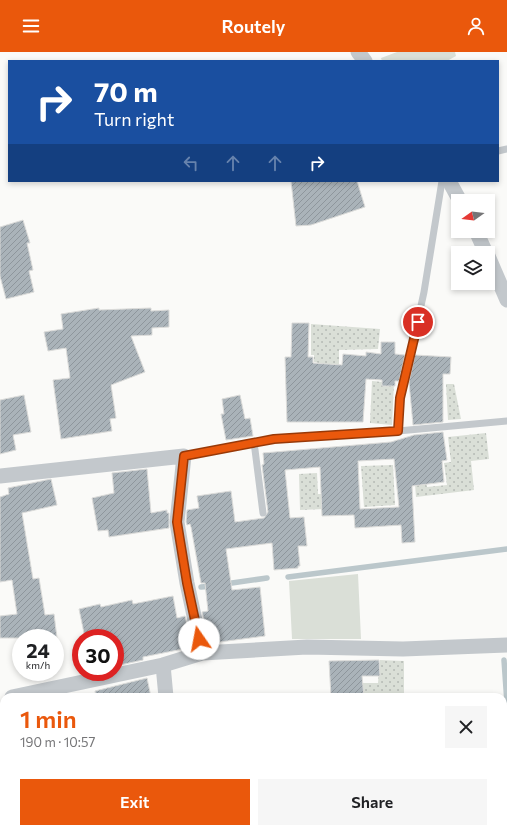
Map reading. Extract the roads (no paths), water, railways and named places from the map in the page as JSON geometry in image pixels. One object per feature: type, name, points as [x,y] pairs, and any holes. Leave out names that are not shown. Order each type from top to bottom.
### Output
[{"type":"street","points":[[358,52],[364,60]]},
{"type":"street","points":[[450,182],[456,194]]},
{"type":"street","points":[[495,272],[507,300]]},
{"type":"street","points":[[0,476],[184,456],[177,522],[187,583],[202,654]]},
{"type":"street","points":[[30,693],[202,654],[307,647],[403,650],[507,645]]},
{"type":"street","points":[[163,664],[166,693]]},
{"type":"lane","points":[[398,431],[400,398],[424,292],[442,182]]},
{"type":"lane","points":[[184,456],[274,439],[398,431],[507,421]]},
{"type":"lane","points":[[254,442],[262,513]]},
{"type":"waterway","points":[[288,577],[507,549]]},
{"type":"waterway","points":[[225,584],[267,578]]},
{"type":"waterway","points":[[201,587],[213,586]]},
{"type":"waterway","points":[[504,660],[506,693]]}]
